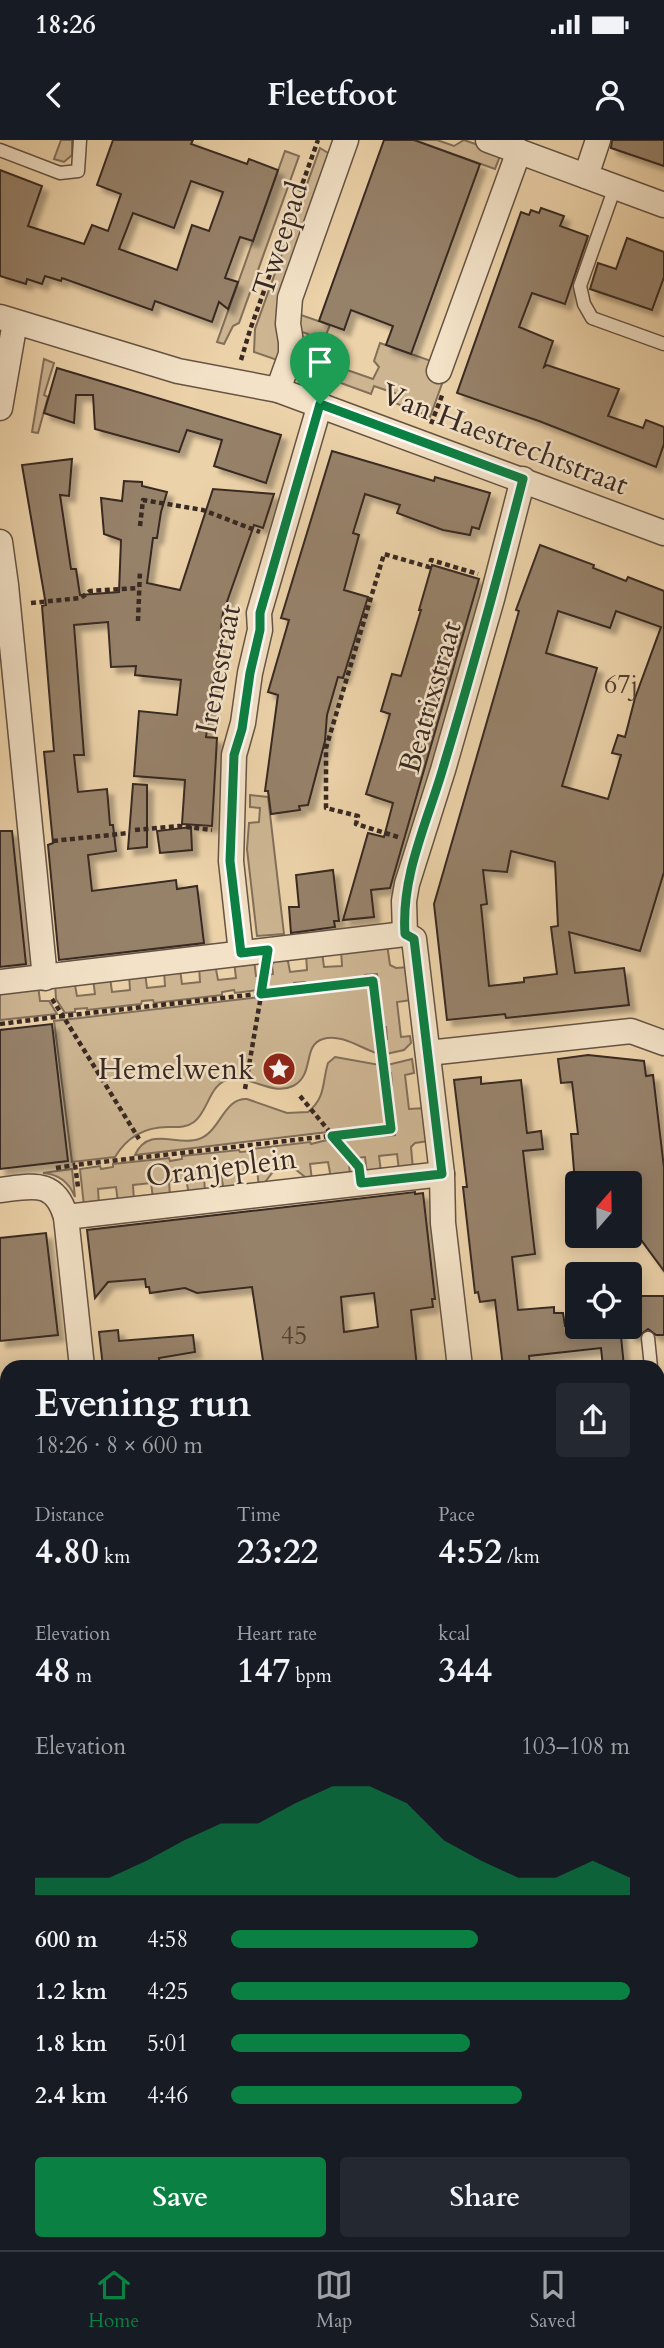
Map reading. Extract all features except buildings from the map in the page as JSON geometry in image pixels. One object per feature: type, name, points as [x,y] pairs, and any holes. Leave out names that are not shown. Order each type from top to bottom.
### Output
[{"type":"street","points":[[488,140],[664,205]]},
{"type":"street","points":[[586,176],[598,140]]},
{"type":"street","name":"Tweepad","points":[[278,390],[290,354],[290,298],[333,142]]},
{"type":"street","points":[[439,371],[519,151]]},
{"type":"street","points":[[0,408],[8,320]]},
{"type":"street","name":"Van Haestrechtstraat","points":[[8,320],[178,371],[278,390],[425,442],[664,533]]},
{"type":"street","name":"Irenestraat","points":[[241,953],[230,861],[236,745],[242,729],[250,673],[260,630],[260,613],[320,404]]},
{"type":"street","name":"Beatrixstraat","points":[[405,934],[404,901],[407,884],[443,770],[523,479]]},
{"type":"street","points":[[0,542],[45,978]]},
{"type":"street","points":[[0,982],[405,934],[414,939],[442,1174],[443,1223],[459,1360]]},
{"type":"street","points":[[428,1053],[631,1031],[664,1043]]},
{"type":"street","name":"Oranjeplein","points":[[74,1216],[442,1174]]},
{"type":"street","points":[[0,1190],[35,1186],[47,1189],[55,1194],[74,1216],[82,1360]]},
{"type":"lane","points":[[0,150],[60,173],[78,171],[80,140]]},
{"type":"lane","points":[[615,187],[580,286],[584,304],[592,318],[664,344]]},
{"type":"lane","points":[[648,1338],[650,1360]]},
{"type":"path","points":[[234,381],[250,330],[333,142]]},
{"type":"path","points":[[425,442],[447,381],[439,371]]},
{"type":"path","points":[[140,526],[143,500],[204,510],[280,540]]},
{"type":"path","points":[[419,844],[356,824],[358,816],[326,808],[326,748],[384,554],[429,567],[431,560],[497,580]]},
{"type":"path","points":[[138,621],[140,571]]},
{"type":"path","points":[[8,606],[81,598],[90,591],[139,589]]},
{"type":"path","points":[[31,843],[179,826],[230,832]]},
{"type":"path","points":[[246,1089],[268,950]]},
{"type":"path","points":[[45,978],[46,990],[139,1139]]},
{"type":"path","points":[[0,1024],[373,981],[391,1129],[75,1165],[74,1216]]},
{"type":"path","points":[[300,1096],[359,1167],[361,1183]]},
{"type":"shaded area","points":[[61,140],[72,140],[72,155],[64,162],[54,159]]},
{"type":"shaded area","points":[[414,140],[437,140],[454,146],[464,140],[501,153],[495,169]]},
{"type":"shaded area","points":[[320,148],[333,156],[280,361],[254,352],[255,329]]},
{"type":"shaded area","points":[[285,151],[299,156],[239,323],[233,326],[224,344],[217,342]]},
{"type":"shaded area","points":[[298,314],[330,325],[323,342],[307,338],[308,334],[299,331]]},
{"type":"shaded area","points":[[380,343],[434,362],[443,381],[430,417],[395,403],[397,394],[374,386],[371,394],[302,369],[307,356],[373,379],[379,367],[374,361]]},
{"type":"shaded area","points":[[44,359],[54,363],[44,395],[48,397],[38,433],[32,432]]},
{"type":"shaded area","points":[[250,795],[268,797],[284,934],[257,936],[247,849],[249,823],[259,822],[260,808],[250,807]]},
{"type":"shaded area","points":[[387,944],[390,965],[396,968],[409,967],[412,1000],[397,1002],[401,1037],[410,1036],[411,1043],[404,1050],[386,1054],[386,1027],[383,1027],[377,974],[365,975],[364,978],[306,985],[305,982],[294,983],[294,986],[266,989],[268,975],[273,974],[272,965],[278,957],[287,956],[290,972],[307,970],[306,954],[322,952],[324,967],[342,966],[341,949]]},
{"type":"shaded area","points":[[254,960],[256,976],[261,976],[258,990],[235,993],[234,990],[222,992],[222,995],[154,1003],[153,1000],[142,1001],[141,1004],[75,1009],[75,1012],[65,1013],[56,999],[55,983],[74,980],[77,996],[95,994],[93,979],[110,977],[112,992],[130,990],[129,974],[145,973],[147,988],[165,986],[164,970],[180,969],[182,984],[200,982],[199,966],[215,964],[218,980],[236,978],[234,962]]},
{"type":"shaded area","points":[[371,984],[379,1054],[337,1038],[323,1039],[313,1047],[304,1075],[293,1086],[277,1089],[247,1080],[224,1081],[218,1085],[199,1117],[191,1124],[159,1127],[137,1134],[115,1157],[72,1162],[54,1021]]},
{"type":"shaded area","points":[[38,985],[40,1001],[49,1001],[57,1014],[0,1020],[0,989]]},
{"type":"shaded area","points":[[335,1057],[380,1065],[387,1125],[135,1155],[141,1146],[156,1139],[199,1139],[239,1100],[247,1099],[287,1113],[308,1112],[318,1101],[328,1063]]},
{"type":"shaded area","points":[[412,1059],[414,1073],[405,1075],[409,1109],[425,1108],[429,1141],[415,1143],[411,1147],[413,1169],[399,1170],[397,1154],[379,1156],[381,1172],[367,1174],[365,1157],[356,1158],[339,1138],[382,1133],[383,1136],[395,1135],[389,1085],[392,1085],[391,1073],[388,1073],[387,1065]]},
{"type":"shaded area","points":[[331,1139],[349,1162],[350,1176],[331,1178],[328,1162],[310,1164],[312,1180],[309,1180],[291,1166],[276,1168],[259,1187],[257,1170],[239,1173],[240,1188],[224,1191],[221,1175],[204,1177],[205,1192],[189,1194],[186,1179],[169,1181],[170,1197],[153,1198],[151,1183],[133,1185],[134,1201],[118,1203],[116,1187],[98,1189],[99,1205],[84,1206],[80,1169],[100,1166],[101,1169],[113,1167],[113,1164],[169,1158],[170,1161],[182,1159],[182,1156],[252,1151]]},
{"type":"shaded area","points":[[72,1169],[75,1197],[70,1187],[62,1180],[43,1173]]},
{"type":"place","name":"Hemelwenk","points":[[279,1069]]},
{"type":"route","points":[[320,404],[523,479],[492,599],[443,770],[411,868],[404,901],[405,934],[414,939],[442,1174],[361,1183],[359,1167],[332,1136],[391,1129],[373,981],[261,994],[268,950],[241,953],[230,861],[234,755],[242,729],[250,673],[260,630],[260,613],[320,404]]}]
